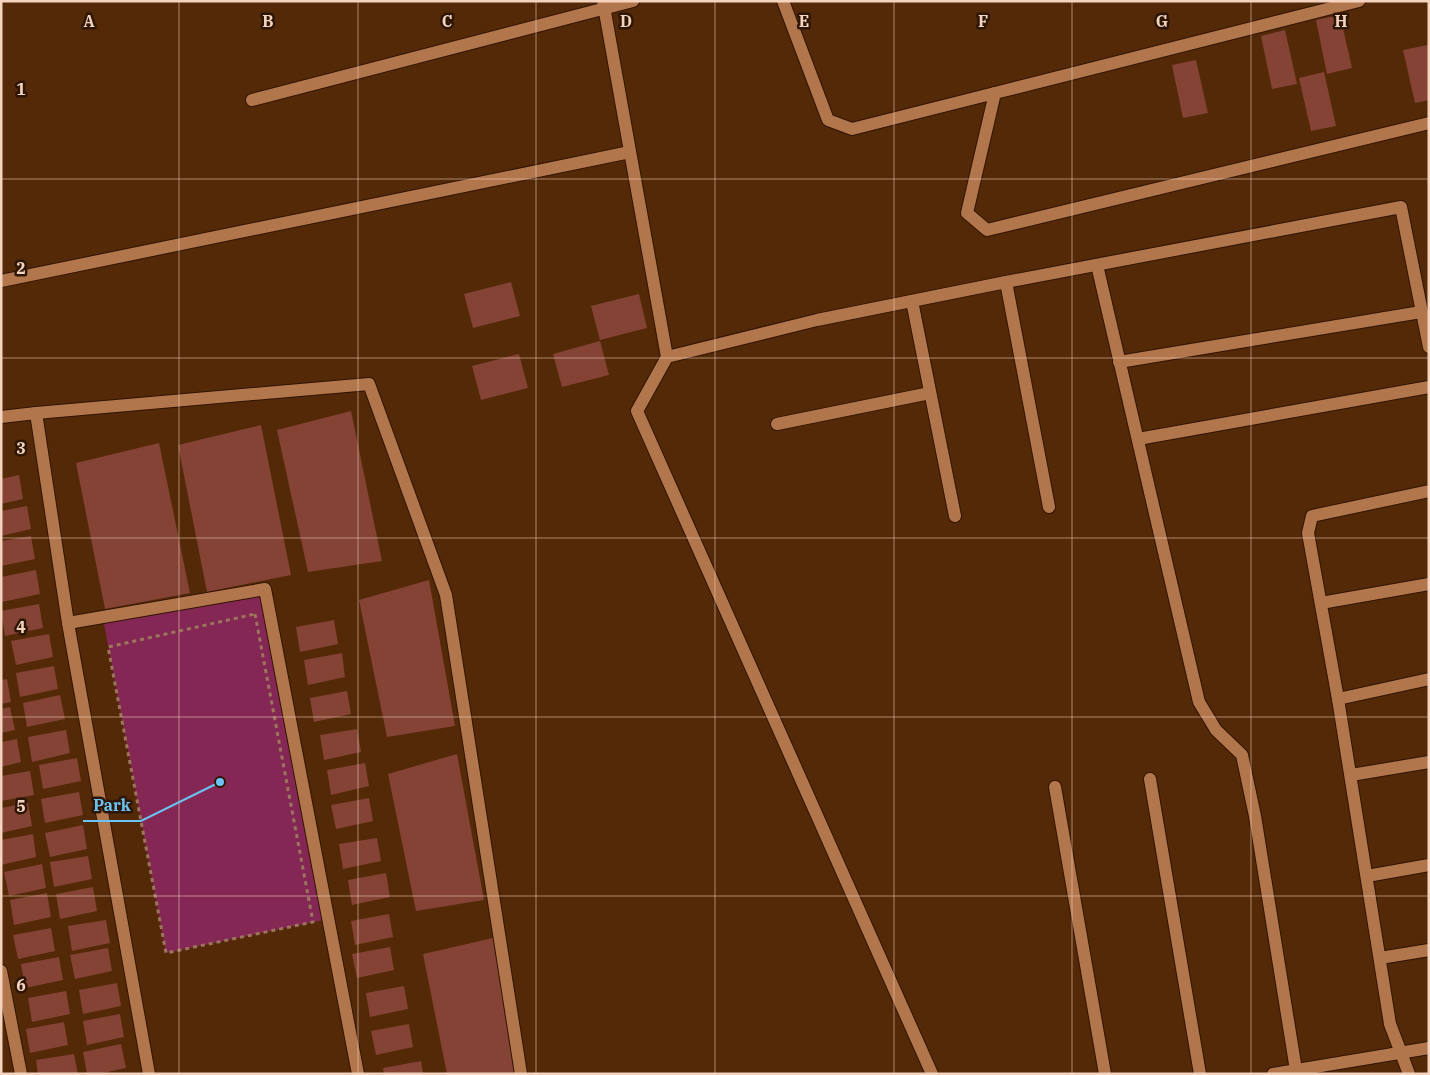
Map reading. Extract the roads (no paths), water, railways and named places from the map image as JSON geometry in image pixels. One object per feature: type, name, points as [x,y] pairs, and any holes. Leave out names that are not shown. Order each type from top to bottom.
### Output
[{"type":"street","points":[[252,100],[604,5],[634,1]]},
{"type":"street","points":[[783,1],[828,120],[852,130],[1358,1]]},
{"type":"street","points":[[604,5],[666,358],[637,411],[932,1074]]},
{"type":"street","points":[[994,93],[967,212],[987,230],[1429,123]]},
{"type":"street","points":[[1,281],[630,152]]},
{"type":"street","points":[[666,358],[817,320],[1401,207],[1429,347]]},
{"type":"street","points":[[1097,265],[1199,702],[1216,730],[1242,755],[1255,816],[1296,1070]]},
{"type":"street","points":[[1006,282],[1049,507]]},
{"type":"street","points":[[912,301],[955,516]]},
{"type":"street","points":[[1120,362],[1421,312]]},
{"type":"street","points":[[1,418],[36,413],[369,384],[446,595],[521,1074]]},
{"type":"street","points":[[1138,439],[1429,387]]},
{"type":"street","points":[[777,424],[930,393]]},
{"type":"street","points":[[36,413],[68,622],[149,1074]]},
{"type":"street","points":[[1409,1074],[1390,1024],[1351,775],[1308,533],[1312,516],[1429,491]]},
{"type":"street","points":[[1321,603],[1429,584]]},
{"type":"street","points":[[68,622],[265,588],[358,1074]]},
{"type":"street","points":[[1338,699],[1429,679]]},
{"type":"street","points":[[1351,775],[1429,762]]},
{"type":"street","points":[[1150,778],[1200,1074]]},
{"type":"street","points":[[1055,787],[1105,1074]]},
{"type":"street","points":[[1367,876],[1429,866]]},
{"type":"street","points":[[1380,958],[1429,950]]},
{"type":"street","points":[[1,971],[21,1074]]},
{"type":"street","points":[[1273,1074],[1429,1048]]},
{"type":"place","name":"Park","points":[[220,782]]}]
